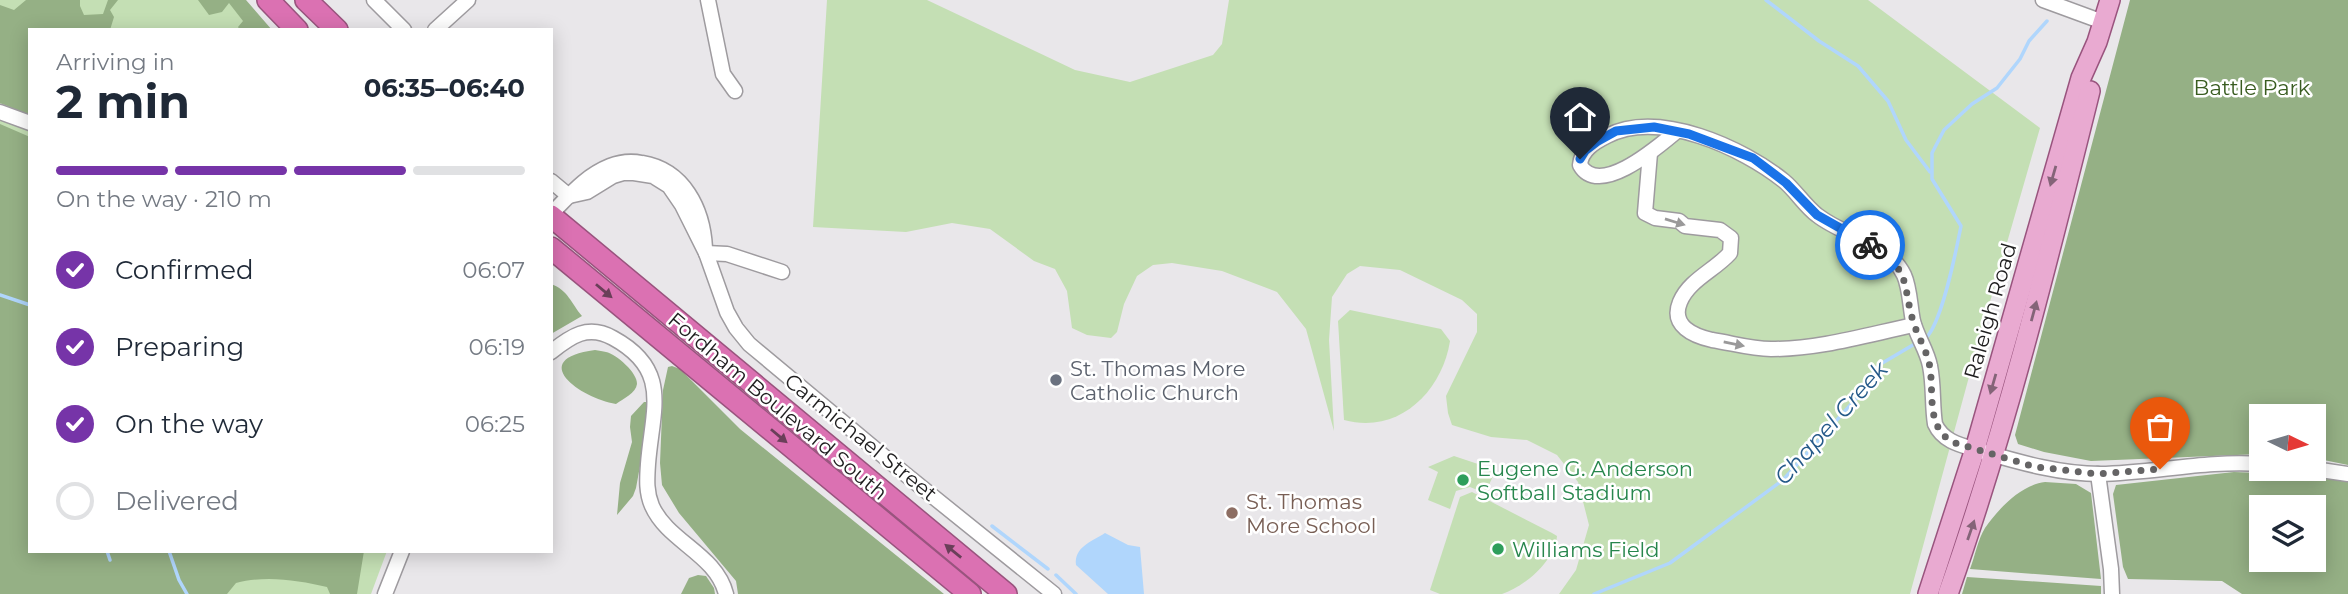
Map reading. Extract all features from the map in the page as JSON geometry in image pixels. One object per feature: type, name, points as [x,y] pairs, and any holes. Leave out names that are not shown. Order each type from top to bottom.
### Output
[{"type":"highway","points":[[268,0],[295,28]]},
{"type":"highway","points":[[306,0],[335,28]]},
{"type":"highway","name":"Fordham Boulevard South","points":[[553,217],[1006,594]]},
{"type":"highway","name":"Fordham Boulevard South","points":[[553,250],[970,594]]},
{"type":"main road","name":"Raleigh Road","points":[[1928,594],[1975,449],[2081,78],[2097,42],[2110,0]]},
{"type":"main road","name":"Raleigh Road","points":[[1948,594],[1994,455],[2094,78],[2097,42]]},
{"type":"street","points":[[374,0],[402,28]]},
{"type":"street","points":[[437,28],[468,0]]},
{"type":"street","points":[[708,0],[723,74],[735,91]]},
{"type":"street","points":[[2043,0],[2103,22]]},
{"type":"street","points":[[0,113],[28,122]]},
{"type":"street","points":[[1677,131],[1633,164],[1605,175],[1587,174],[1580,165],[1585,151],[1616,131],[1654,127],[1677,131],[1753,158],[1786,183],[1817,215],[1886,254],[1903,274],[1930,366],[1937,428],[1952,442],[2035,467],[2098,474],[2203,464],[2249,464]]},
{"type":"street","points":[[1650,153],[1645,213],[1655,218],[1678,221],[1685,226],[1720,230],[1731,238],[1730,254],[1696,282],[1681,300],[1678,310],[1680,321],[1687,331],[1702,337],[1769,349],[1920,338]]},
{"type":"street","name":"Carmichael Street","points":[[569,196],[587,192],[623,173],[653,176],[669,187],[676,195],[706,253],[727,312],[749,344],[1054,594]]},
{"type":"street","points":[[553,183],[569,196],[553,213]]},
{"type":"street","points":[[706,253],[727,254],[782,272]]},
{"type":"street","points":[[553,351],[577,334],[592,330],[602,332],[624,344],[646,368],[655,387],[646,485],[650,502],[656,516],[718,574],[726,594]]},
{"type":"street","points":[[2326,471],[2348,474]]},
{"type":"street","points":[[2098,474],[2112,594]]},
{"type":"street","points":[[386,594],[401,553]]},
{"type":"green space","points":[[0,0],[239,0],[266,28],[28,28],[28,553],[386,553],[371,594],[0,594]]},
{"type":"green space","points":[[26,0],[80,0],[84,15],[103,14],[108,0],[118,0],[110,10],[114,17],[111,28],[28,28],[28,114],[0,103],[0,5],[14,10]]},
{"type":"green space","points":[[198,0],[246,0],[270,28],[239,28],[243,21],[229,3],[222,12],[209,15]]},
{"type":"green space","points":[[827,0],[927,0],[1075,70],[1130,82],[1213,55],[1222,44],[1229,0],[1868,0],[2040,128],[1910,594],[1559,594],[1576,570],[1589,525],[1578,482],[1557,455],[1527,440],[1491,437],[1452,425],[1446,396],[1477,332],[1477,314],[1462,300],[1400,270],[1360,266],[1347,274],[1332,297],[1329,340],[1334,431],[1306,329],[1277,292],[1222,271],[1172,263],[1153,265],[1137,276],[1124,304],[1117,332],[1111,338],[1087,335],[1072,328],[1067,291],[1055,269],[1034,261],[990,229],[952,223],[906,232],[813,227]]},
{"type":"green space","name":"Battle Park","points":[[2130,0],[2348,0],[2348,465],[2326,460],[2326,404],[2249,404],[2249,454],[2091,461],[2018,444],[2015,435]]},
{"type":"green space","points":[[0,124],[28,136],[28,553],[364,553],[357,594],[330,594],[327,587],[270,579],[236,583],[227,594],[0,594]]},
{"type":"green space","points":[[553,285],[565,293],[582,316],[553,333]]},
{"type":"green space","points":[[1350,310],[1441,329],[1450,341],[1438,377],[1414,405],[1399,415],[1364,423],[1344,420],[1338,321]]},
{"type":"green space","points":[[595,350],[615,356],[626,365],[636,380],[637,384],[629,396],[616,404],[575,387],[562,369],[564,361]]},
{"type":"green space","points":[[668,367],[680,369],[740,429],[944,594],[738,594],[736,581],[679,513],[662,485],[660,463],[663,390]]},
{"type":"green space","points":[[644,402],[649,402],[650,411],[636,488],[633,496],[617,515],[620,483],[632,442],[631,416]]},
{"type":"green space","name":"Eugene G. Anderson Softball Stadium","points":[[1454,456],[1496,470],[1485,493],[1470,487],[1456,491],[1450,509],[1428,500],[1438,472],[1428,467]]},
{"type":"green space","points":[[2234,472],[2249,473],[2249,481],[2326,481],[2326,476],[2348,481],[2348,594],[2242,594],[2222,581],[2128,579],[2123,567],[2113,494],[2116,485]]},
{"type":"green space","points":[[2045,482],[2076,484],[2091,493],[2101,579],[1970,569],[1978,542],[1997,513],[2019,493]]},
{"type":"green space","name":"Williams Field","points":[[1472,492],[1557,536],[1555,545],[1551,555],[1537,572],[1511,591],[1502,594],[1440,594],[1430,590],[1460,497]]},
{"type":"green space","points":[[706,576],[715,594],[681,594],[689,578]]},
{"type":"green space","points":[[1967,577],[2101,586],[2101,594],[1962,594]]},
{"type":"water","points":[[1105,533],[1128,545],[1140,547],[1144,594],[1108,594],[1076,565],[1081,549]]},
{"type":"waterway","points":[[1766,0],[1819,41],[1858,66],[1888,101],[1906,140],[1930,172]]},
{"type":"waterway","name":"Chapel Creek","points":[[1925,339],[1943,303],[1961,226],[1932,179],[1932,153],[1944,130],[1972,104],[1997,88],[2020,59],[2029,41],[2047,21]]},
{"type":"waterway","points":[[0,295],[28,304]]},
{"type":"waterway","name":"Chapel Creek","points":[[1594,594],[1670,563],[1783,480],[1863,391],[1879,365],[1918,342]]},
{"type":"waterway","points":[[992,526],[1048,569]]},
{"type":"waterway","points":[[108,553],[110,560]]},
{"type":"waterway","points":[[170,553],[187,594]]},
{"type":"waterway","points":[[1056,575],[1076,594]]},
{"type":"way so far","points":[[1870,245],[1886,254],[1903,274],[1914,325],[1930,366],[1935,424],[1944,437],[1952,442],[2035,467],[2098,474],[2160,469]]},
{"type":"place","name":"St. Thomas More Catholic Church","points":[[1056,380]]},
{"type":"place","name":"Eugene G. Anderson Softball Stadium","points":[[1463,480]]},
{"type":"place","name":"St. Thomas More School","points":[[1232,513]]},
{"type":"place","name":"Williams Field","points":[[1498,549]]},
{"type":"route","points":[[1580,159],[1585,151],[1616,131],[1654,127],[1689,134],[1753,158],[1786,183],[1817,215],[1870,245]]}]
